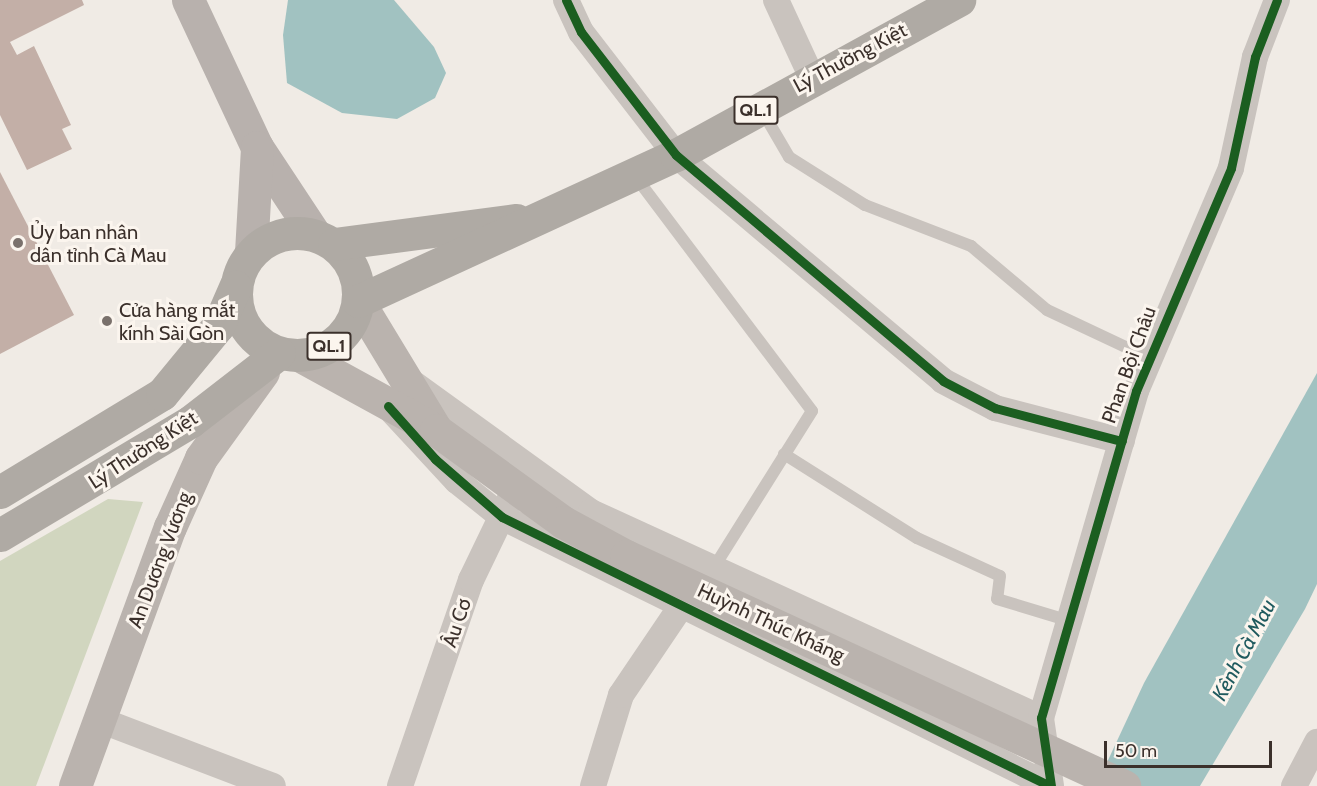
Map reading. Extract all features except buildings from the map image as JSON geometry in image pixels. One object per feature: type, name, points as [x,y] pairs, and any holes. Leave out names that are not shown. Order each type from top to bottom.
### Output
[{"type":"highway","name":"Lý Thường Kiệt","points":[[358,301],[550,216],[676,155],[812,78],[959,0]]},
{"type":"highway","name":"Lý Thường Kiệt","points":[[324,239],[550,216]]},
{"type":"highway","name":"QL.1","points":[[251,252],[280,234],[324,239]]},
{"type":"highway","points":[[324,239],[357,279],[358,301]]},
{"type":"highway","points":[[236,287],[251,252]]},
{"type":"highway","name":"Lý Thường Kiệt","points":[[0,492],[162,394],[218,326],[236,287]]},
{"type":"highway","name":"QL.1","points":[[236,287],[245,328],[289,354],[315,352],[342,334],[358,301]]},
{"type":"highway","name":"Lý Thường Kiệt","points":[[0,535],[191,421],[289,354]]},
{"type":"main road","points":[[188,0],[257,147],[324,239]]},
{"type":"main road","points":[[251,252],[257,147]]},
{"type":"main road","name":"Huỳnh Thúc Kháng","points":[[358,301],[445,439]]},
{"type":"main road","name":"Huỳnh Thúc Kháng","points":[[289,354],[445,439],[563,522],[626,556],[1124,786]]},
{"type":"main road","name":"An Dương Vương","points":[[75,786],[170,527],[201,458],[289,354]]},
{"type":"street","points":[[566,0],[581,32],[676,155],[943,381],[995,408],[1122,441]]},
{"type":"street","points":[[776,0],[812,78]]},
{"type":"street","name":"Phan Bội Châu","points":[[1051,786],[1041,718],[1122,441],[1149,358],[1232,168],[1255,57],[1277,0]]},
{"type":"street","points":[[410,381],[591,512],[712,570],[1041,718]]},
{"type":"street","points":[[388,406],[457,481],[502,517],[680,608],[1051,786]]},
{"type":"street","name":"Âu Cơ","points":[[400,786],[471,580],[525,464]]},
{"type":"street","points":[[593,786],[621,695],[680,608]]},
{"type":"street","points":[[100,720],[273,786]]},
{"type":"street","points":[[1294,786],[1317,742]]},
{"type":"lane","points":[[760,108],[789,157],[865,205],[971,246],[1047,310],[1149,358]]},
{"type":"lane","points":[[634,176],[812,411],[712,570]]},
{"type":"lane","points":[[784,454],[917,538],[1000,576],[996,599],[1070,621]]},
{"type":"green space","points":[[108,499],[143,502],[36,786],[0,786],[0,561]]},
{"type":"water","points":[[288,0],[394,0],[434,47],[446,73],[435,98],[397,119],[342,113],[287,83],[283,35]]},
{"type":"water","name":"Kênh Cà Mau","points":[[1317,373],[1317,584],[1305,609],[1200,786],[1096,786],[1144,683]]},
{"type":"cycle path","points":[[566,0],[581,32],[676,155],[943,381],[995,408],[1122,441]]},
{"type":"cycle path","points":[[1051,786],[1041,718],[1136,391],[1231,168],[1255,57],[1277,0]]},
{"type":"cycle path","points":[[388,406],[435,459],[502,517],[1050,786]]},
{"type":"place","name":"Ủy ban nhân dân tỉnh Cà Mau","points":[[18,243]]},
{"type":"place","name":"Cửa hàng mắt kính Sài Gòn","points":[[107,321]]}]
